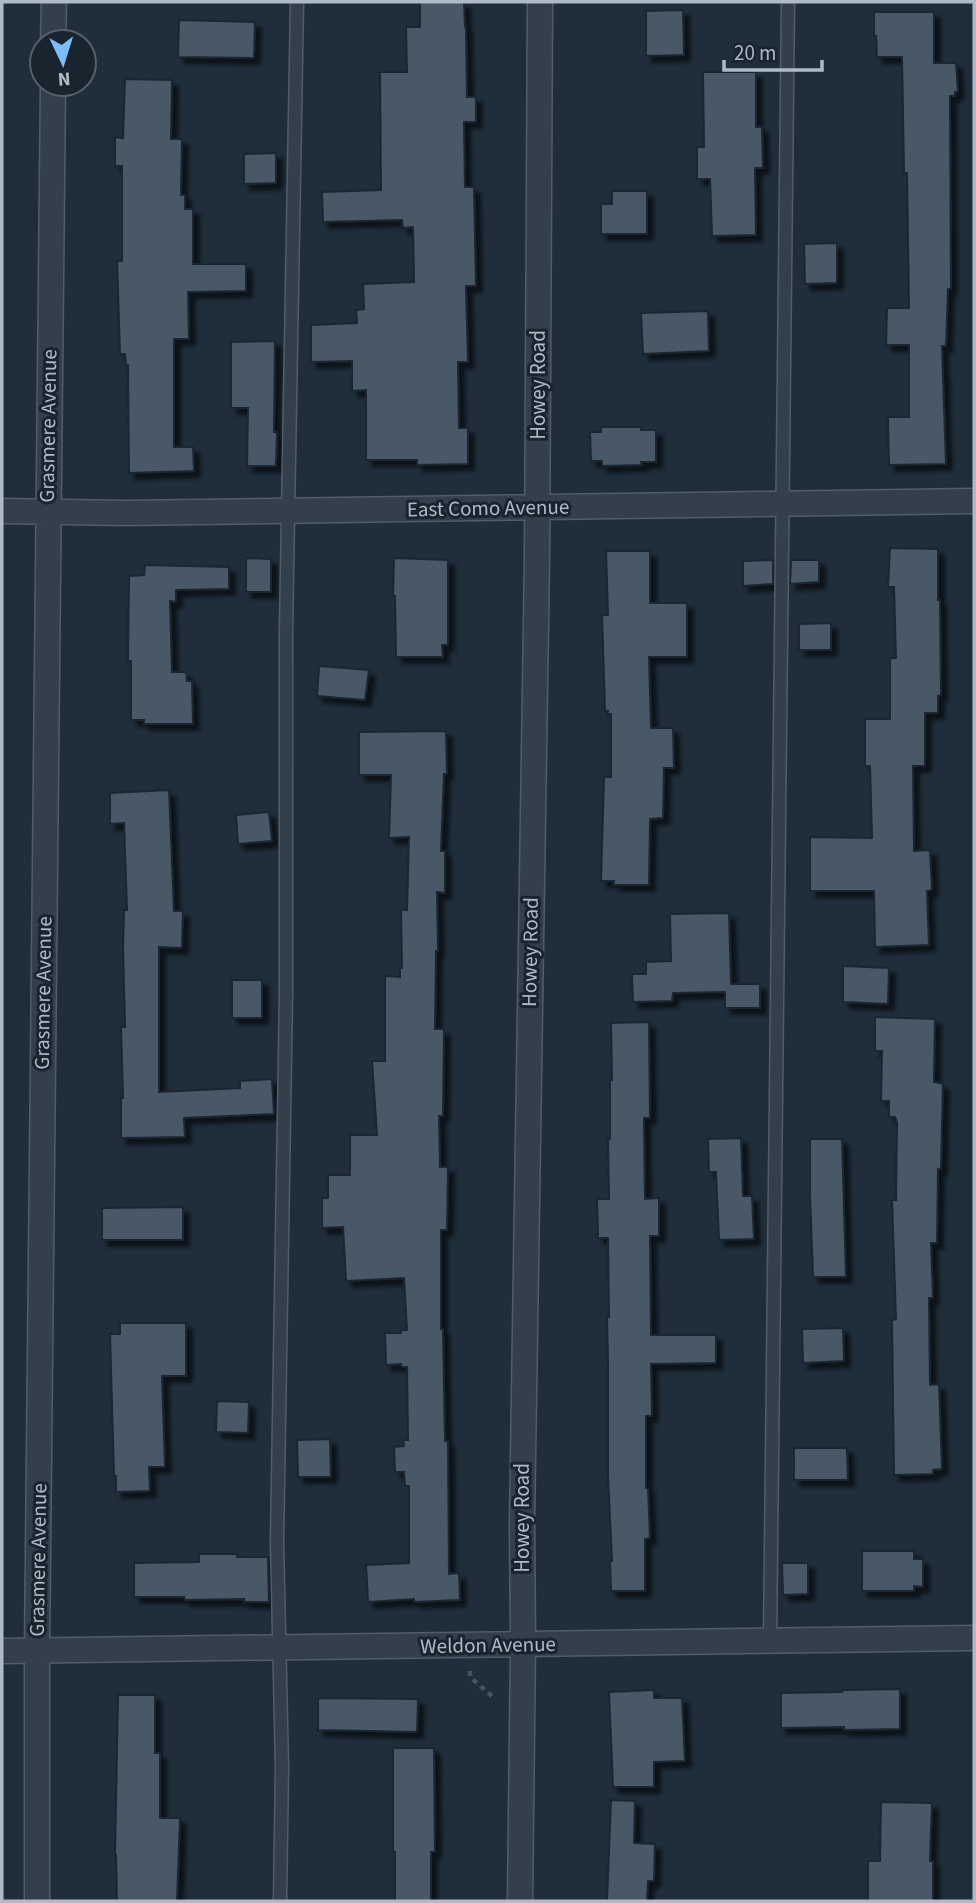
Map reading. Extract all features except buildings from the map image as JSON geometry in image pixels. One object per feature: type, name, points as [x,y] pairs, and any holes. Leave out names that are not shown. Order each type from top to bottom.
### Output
[{"type":"street","points":[[53,28],[54,2]]},
{"type":"street","name":"Howey Road","points":[[520,1901],[522,1481],[537,508],[540,2]]},
{"type":"street","name":"Grasmere Avenue","points":[[37,1901],[52,98]]},
{"type":"street","name":"East Como Avenue","points":[[2,511],[124,513],[974,501]]},
{"type":"street","name":"Weldon Avenue","points":[[2,1651],[974,1638]]},
{"type":"lane","points":[[280,1901],[282,1767],[277,1542],[286,994],[286,630],[297,2]]},
{"type":"lane","points":[[770,1641],[788,2]]},
{"type":"path","points":[[470,1677],[492,1696]]}]
